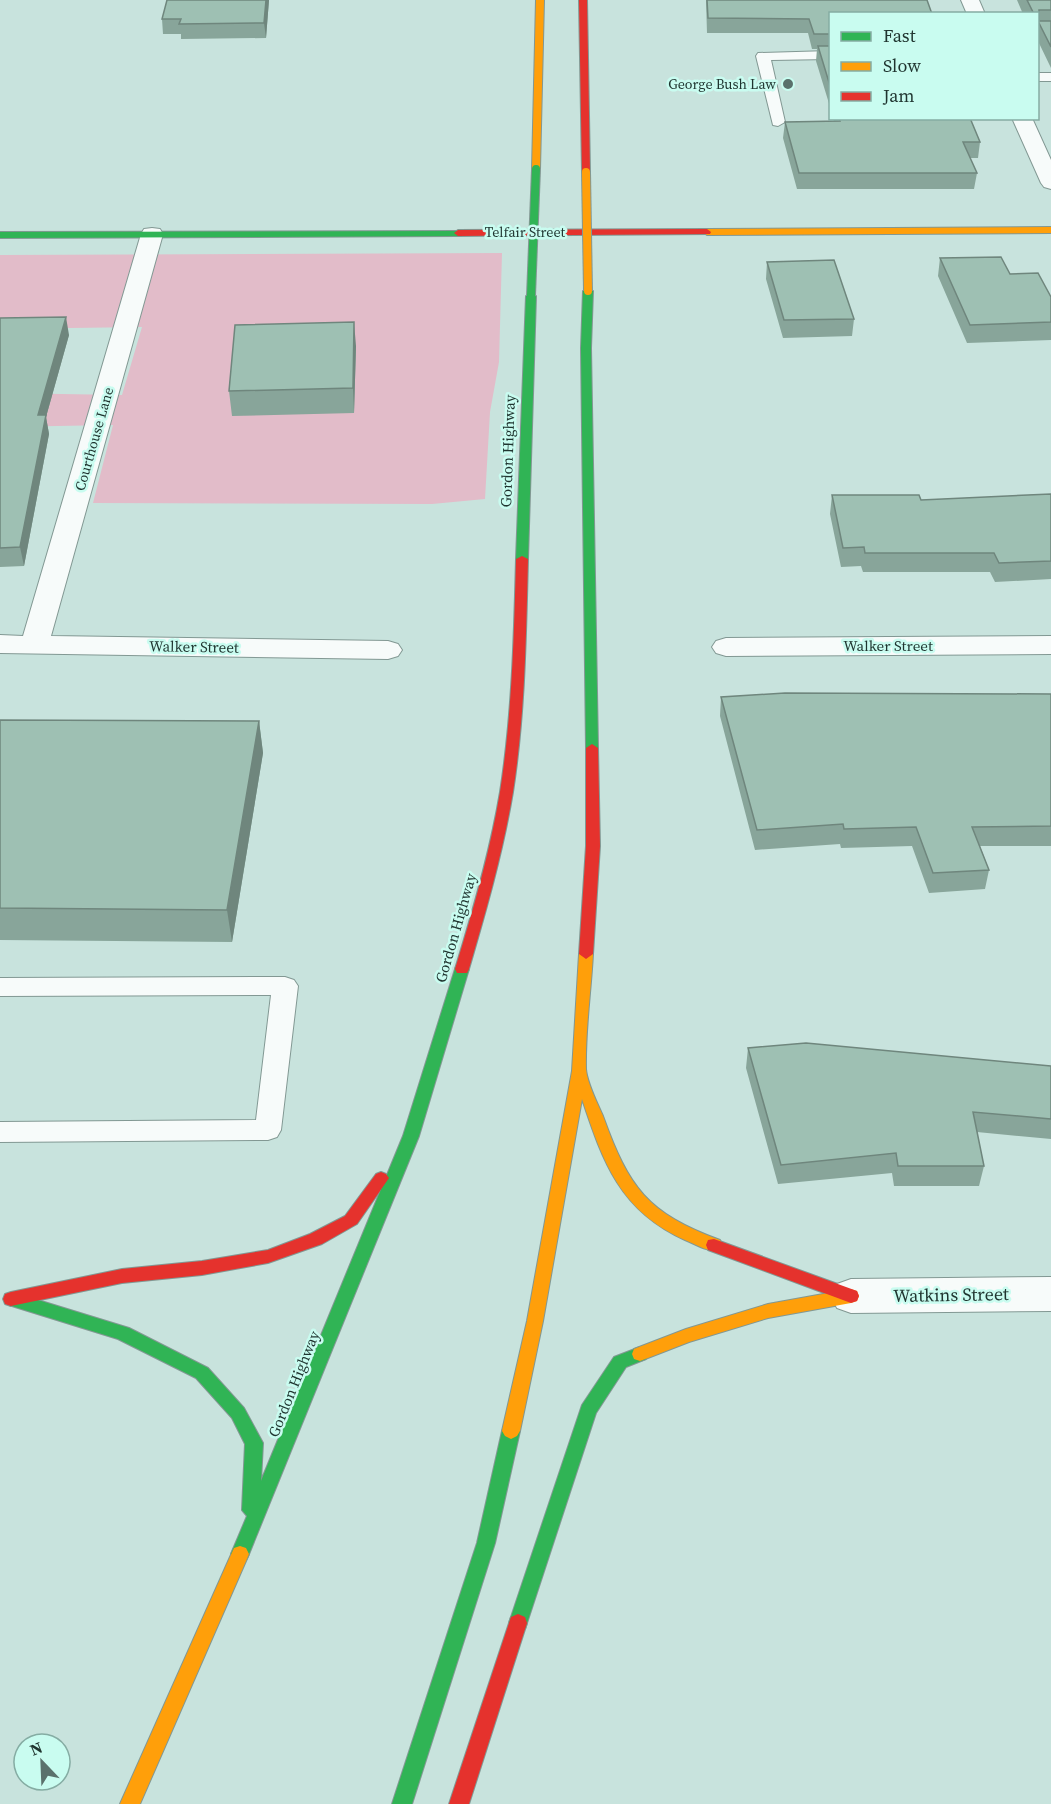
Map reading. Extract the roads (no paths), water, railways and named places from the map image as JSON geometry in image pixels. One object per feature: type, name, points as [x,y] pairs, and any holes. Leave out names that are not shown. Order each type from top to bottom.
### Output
[{"type":"main road","name":"Gordon Highway","points":[[130,1804],[250,1532],[411,1136],[484,894],[510,767],[517,703],[540,0]]},
{"type":"main road","points":[[402,1804],[486,1543],[535,1321],[579,1071],[593,846],[583,1]]},
{"type":"main road","name":"Telfair Street","points":[[0,235],[1051,230]]},
{"type":"main road","points":[[579,1071],[609,1150],[630,1190],[656,1216],[700,1240],[851,1296]]},
{"type":"main road","points":[[5,1299],[122,1276],[202,1268],[268,1256],[316,1239],[351,1220],[411,1136]]},
{"type":"main road","points":[[459,1804],[588,1410],[620,1362],[686,1336],[768,1311],[851,1296]]},
{"type":"main road","points":[[5,1299],[123,1333],[165,1352],[202,1373],[238,1413],[254,1443],[250,1532]]},
{"type":"street","points":[[1023,120],[1051,183]]},
{"type":"street","name":"Courthouse Lane","points":[[35,644],[152,234]]},
{"type":"street","name":"Walker Street","points":[[0,644],[388,650]]},
{"type":"street","name":"Walker Street","points":[[726,647],[1051,645]]},
{"type":"street","name":"Watkins Street","points":[[851,1296],[1051,1294]]},
{"type":"lane","points":[[778,122],[762,56],[829,56]]},
{"type":"lane","points":[[0,987],[285,986],[268,1130],[0,1132]]},
{"type":"place","name":"George Bush Law","points":[[788,84]]}]
